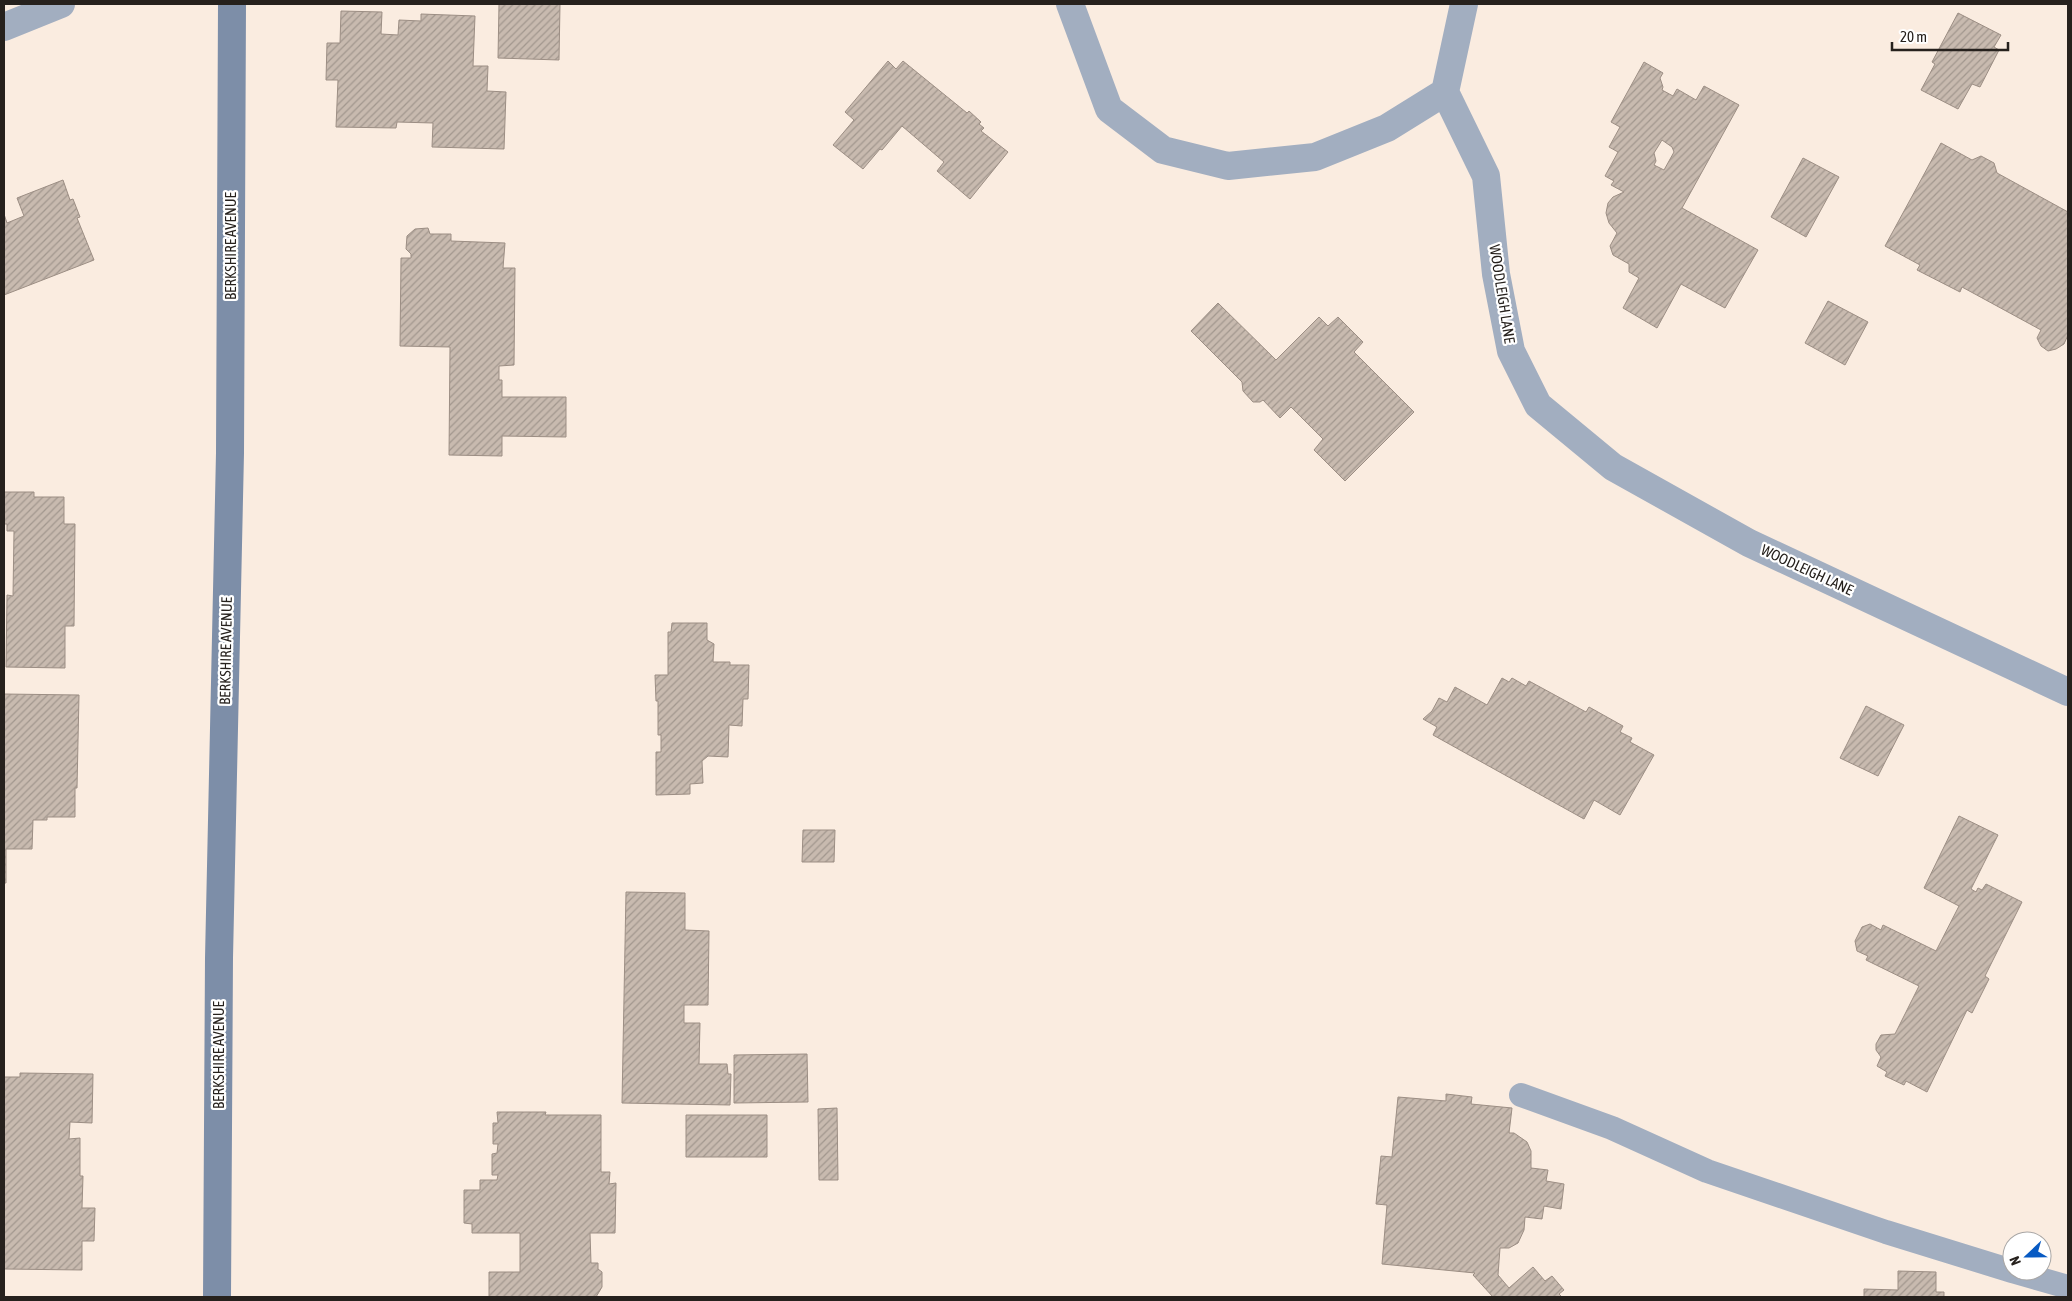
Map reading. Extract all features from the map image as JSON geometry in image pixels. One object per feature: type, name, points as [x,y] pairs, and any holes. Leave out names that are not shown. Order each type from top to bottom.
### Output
[{"type":"street","points":[[4,27],[61,4]]},
{"type":"street","name":"BERKSHIRE AVENUE","points":[[217,1297],[219,948],[230,453],[232,4]]},
{"type":"street","points":[[1070,4],[1109,109],[1163,150],[1228,166],[1315,157],[1387,128],[1445,92],[1464,4]]},
{"type":"street","name":"WOODLEIGH LANE","points":[[1445,92],[1486,176],[1496,274],[1511,351],[1538,405],[1613,467],[1749,542],[2068,692]]},
{"type":"lane","points":[[1521,1094],[1612,1128],[1706,1171],[1886,1232],[2002,1268]]},
{"type":"lane","points":[[2047,1281],[2068,1287]]},
{"type":"building","points":[[499,4],[560,4],[559,60],[498,58]]},
{"type":"building","points":[[341,11],[382,12],[381,34],[398,35],[399,20],[421,21],[421,14],[475,16],[473,66],[488,66],[487,91],[506,92],[504,149],[432,147],[433,123],[397,122],[396,128],[336,127],[338,80],[326,80],[327,43],[340,43]]},
{"type":"building","points":[[1958,13],[2001,35],[1994,47],[1999,50],[1980,87],[1972,84],[1958,109],[1921,90],[1935,64],[1932,62]]},
{"type":"building","points":[[888,61],[896,69],[903,61],[967,113],[969,111],[981,122],[979,124],[984,128],[981,131],[1008,152],[970,199],[937,171],[944,162],[902,126],[863,169],[833,145],[854,120],[845,112]]},
{"type":"building","points":[[1644,62],[1663,73],[1660,78],[1662,90],[1673,96],[1677,89],[1696,100],[1704,86],[1739,105],[1682,208],[1758,250],[1725,308],[1681,284],[1657,328],[1623,308],[1639,278],[1629,272],[1629,264],[1613,255],[1610,246],[1617,233],[1609,223],[1606,213],[1608,203],[1613,197],[1624,192],[1611,185],[1614,181],[1605,176],[1618,152],[1609,147],[1620,127],[1611,122]],"holes":[[[1662,140],[1672,147],[1674,152],[1664,170],[1654,165],[1656,161],[1654,153]]]},
{"type":"building","points":[[1941,143],[1972,160],[1981,156],[1994,163],[1997,173],[2068,212],[2068,335],[2064,344],[2056,349],[2048,351],[2041,346],[2037,338],[2041,330],[1962,287],[1960,292],[1917,270],[1920,265],[1885,246]]},
{"type":"building","points":[[1803,158],[1839,177],[1806,237],[1771,217]]},
{"type":"building","points":[[63,180],[70,200],[73,199],[80,217],[77,218],[94,260],[4,295],[4,214],[7,223],[24,216],[17,198]]},
{"type":"building","points":[[428,228],[430,234],[451,234],[451,241],[505,243],[503,268],[515,268],[514,365],[499,366],[499,380],[502,380],[502,397],[566,397],[566,437],[502,436],[502,456],[449,455],[450,347],[400,346],[401,258],[411,258],[411,254],[406,249],[407,236],[415,229]]},
{"type":"building","points":[[1828,301],[1868,322],[1845,365],[1805,343]]},
{"type":"building","points":[[1218,303],[1276,360],[1319,317],[1328,326],[1338,317],[1363,342],[1354,352],[1414,412],[1345,481],[1314,450],[1323,439],[1291,407],[1280,418],[1263,400],[1253,402],[1243,391],[1242,382],[1191,331]]},
{"type":"building","points":[[4,492],[34,492],[34,497],[64,497],[64,524],[75,524],[74,626],[65,626],[65,668],[6,667],[7,595],[13,596],[14,531],[7,531],[7,524],[4,524]]},
{"type":"building","points":[[672,623],[707,623],[707,640],[714,644],[713,662],[730,662],[730,665],[749,665],[748,699],[743,699],[742,726],[729,725],[728,757],[708,756],[702,761],[703,783],[690,784],[690,794],[656,795],[656,752],[661,752],[661,735],[658,735],[658,701],[656,701],[655,675],[668,675],[668,632],[671,632]]},
{"type":"building","points":[[1502,678],[1509,682],[1512,678],[1526,686],[1529,681],[1586,712],[1589,707],[1623,726],[1620,732],[1632,738],[1630,742],[1654,755],[1620,815],[1594,800],[1584,819],[1433,735],[1437,727],[1423,719],[1432,711],[1439,698],[1447,702],[1455,687],[1487,705]]},
{"type":"building","points":[[4,694],[79,695],[75,817],[47,817],[47,820],[33,820],[32,849],[6,849],[6,883],[4,883]]},
{"type":"building","points":[[1866,706],[1904,725],[1878,776],[1840,758]]},
{"type":"building","points":[[1959,816],[1998,835],[1971,889],[1976,892],[1978,888],[1982,890],[1986,884],[2022,902],[1985,976],[1989,979],[1972,1013],[1967,1010],[1927,1092],[1906,1081],[1904,1085],[1885,1076],[1887,1072],[1877,1066],[1881,1057],[1876,1050],[1876,1044],[1881,1035],[1895,1034],[1919,986],[1866,960],[1868,956],[1857,951],[1855,941],[1862,927],[1870,924],[1881,930],[1883,925],[1936,951],[1959,906],[1924,888]]},
{"type":"building","points":[[803,830],[835,830],[834,862],[802,862]]},
{"type":"building","points":[[626,892],[685,893],[685,930],[709,931],[708,1005],[684,1005],[684,1023],[700,1023],[699,1064],[727,1064],[728,1074],[731,1074],[730,1105],[622,1103]]},
{"type":"building","points":[[807,1054],[808,1102],[734,1103],[734,1055]]},
{"type":"building","points":[[20,1073],[93,1074],[92,1123],[70,1122],[69,1139],[80,1138],[80,1176],[83,1176],[82,1208],[95,1208],[94,1241],[82,1241],[82,1270],[4,1269],[4,1077],[20,1077]]},
{"type":"building","points":[[1446,1094],[1472,1097],[1471,1104],[1512,1108],[1509,1133],[1514,1133],[1527,1142],[1531,1151],[1531,1168],[1548,1170],[1546,1181],[1564,1184],[1561,1209],[1544,1206],[1542,1219],[1525,1217],[1524,1230],[1518,1243],[1509,1248],[1500,1248],[1498,1275],[1509,1288],[1533,1267],[1545,1281],[1552,1276],[1564,1290],[1559,1294],[1562,1297],[1493,1297],[1473,1275],[1475,1273],[1382,1264],[1387,1205],[1376,1204],[1381,1156],[1392,1157],[1398,1097],[1446,1101]]},
{"type":"building","points":[[837,1108],[838,1180],[819,1180],[818,1109]]},
{"type":"building","points":[[497,1112],[546,1112],[545,1115],[601,1115],[601,1172],[610,1172],[609,1184],[616,1183],[615,1233],[590,1233],[591,1263],[598,1263],[598,1269],[602,1272],[602,1287],[596,1297],[489,1297],[489,1272],[520,1272],[520,1233],[472,1233],[472,1224],[464,1223],[464,1190],[480,1190],[480,1180],[497,1180],[498,1175],[492,1175],[492,1154],[497,1153],[498,1144],[493,1144],[493,1123],[498,1123]]},
{"type":"building","points":[[686,1115],[767,1115],[767,1157],[686,1157]]},
{"type":"building","points":[[1898,1271],[1936,1272],[1936,1292],[1944,1292],[1944,1297],[1864,1297],[1864,1289],[1898,1290]]}]
